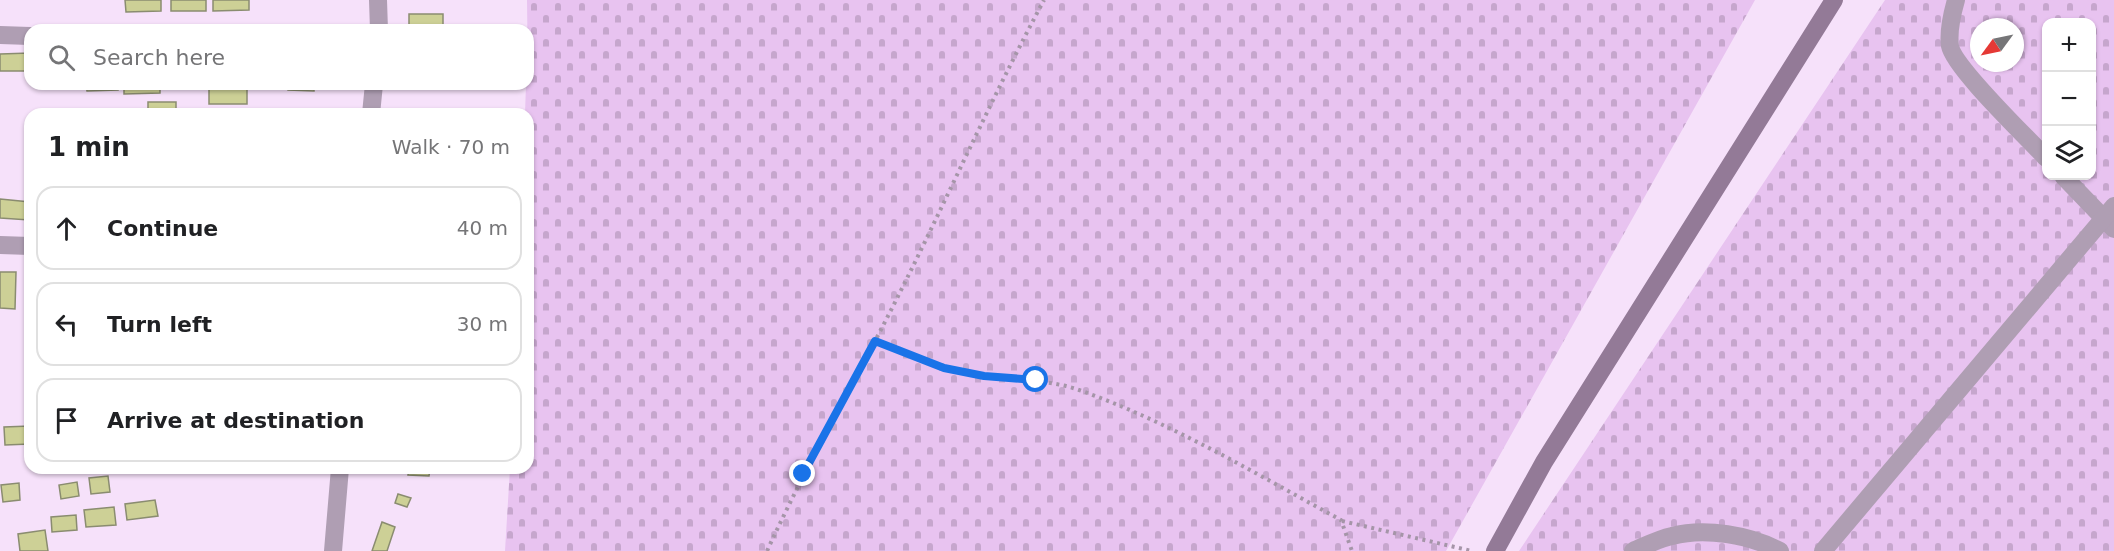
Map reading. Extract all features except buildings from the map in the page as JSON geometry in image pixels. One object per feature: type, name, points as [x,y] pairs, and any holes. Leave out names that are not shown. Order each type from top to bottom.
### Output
[{"type":"street","points":[[378,0],[379,24]]},
{"type":"street","points":[[1495,551],[1544,462],[1834,0]]},
{"type":"street","points":[[1956,0],[1951,18],[1950,47],[1973,81],[2042,154]]},
{"type":"street","points":[[0,35],[24,36]]},
{"type":"street","points":[[372,108],[373,90]]},
{"type":"street","points":[[1823,551],[2111,218],[2068,180]]},
{"type":"street","points":[[0,245],[24,246]]},
{"type":"street","points":[[333,551],[339,474]]},
{"type":"street","points":[[1633,551],[1671,536],[1702,532],[1748,540],[1780,551]]},
{"type":"path","points":[[767,551],[803,474],[875,341],[998,86],[1044,0]]},
{"type":"path","points":[[875,341],[944,368],[984,376],[1036,380],[1077,389],[1144,417],[1341,520],[1472,551]]},
{"type":"path","points":[[1341,520],[1352,551]]},
{"type":"green space","points":[[527,0],[1755,0],[1446,551],[505,551],[510,474],[534,474],[534,108],[525,108],[526,90],[534,90],[534,24],[527,24]]},
{"type":"green space","points":[[1885,0],[2114,0],[2114,551],[1519,551]]},
{"type":"route","points":[[803,474],[875,341],[916,355],[944,368],[984,376],[1036,380]]}]
